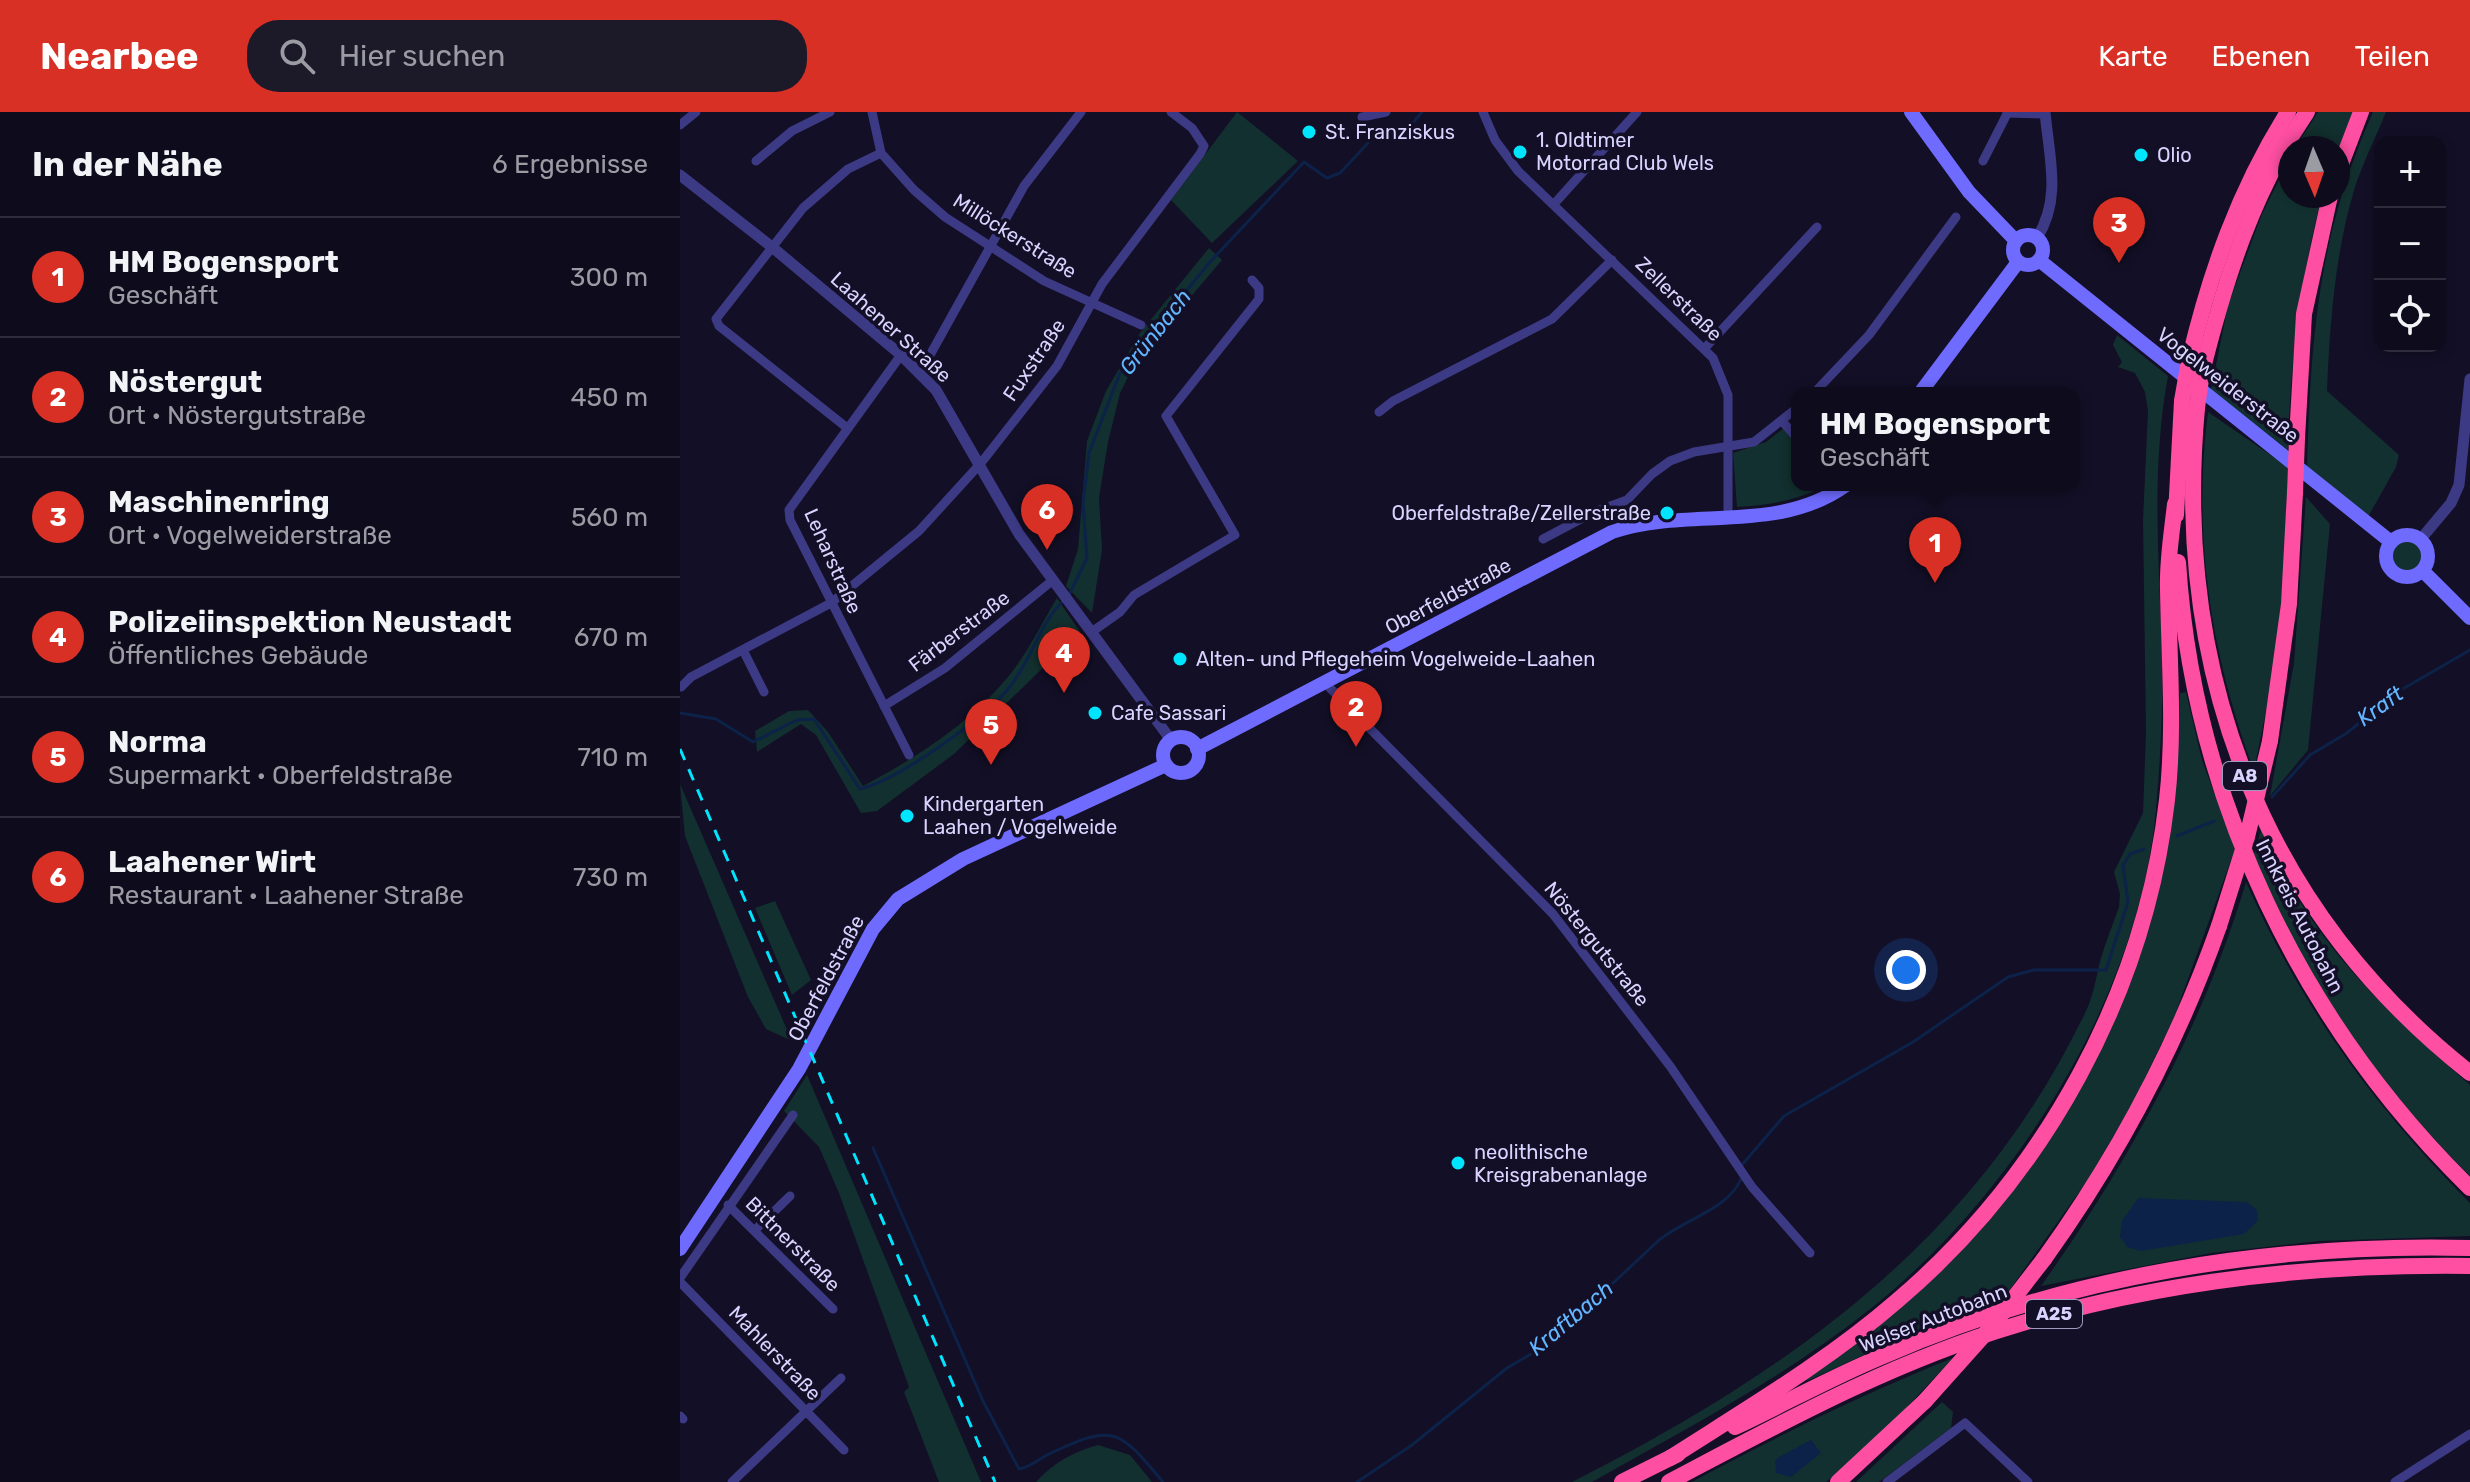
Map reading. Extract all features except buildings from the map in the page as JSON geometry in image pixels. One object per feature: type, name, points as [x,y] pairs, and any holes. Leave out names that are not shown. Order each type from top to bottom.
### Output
[{"type":"highway","name":"Innkreis Autobahn","points":[[2288,112],[2245,189],[2218,255],[2196,366],[2175,504],[2179,585],[2196,694],[2219,781],[2252,872],[2306,979],[2352,1051],[2411,1127],[2470,1188]]},
{"type":"highway","name":"Innkreis Autobahn","points":[[2196,366],[2247,224],[2264,187],[2307,112]]},
{"type":"highway","points":[[2350,141],[2361,112]]},
{"type":"highway","points":[[1838,1482],[1925,1401],[1993,1325],[2044,1259],[2100,1175],[2150,1088],[2181,1023],[2219,926],[2247,837],[2270,741],[2289,604],[2304,314],[2327,208]]},
{"type":"highway","name":"Innkreis Autobahn","points":[[2190,404],[2191,496],[2199,611],[2217,693],[2249,786],[2290,867],[2335,935],[2387,997],[2470,1073]]},
{"type":"highway","points":[[1670,1458],[1823,1358],[1937,1265],[2022,1167],[2090,1055],[2131,958],[2160,845],[2170,767],[2168,586],[2175,504]]},
{"type":"highway","name":"Welser Autobahn","points":[[1622,1482],[1883,1355],[1956,1327],[2070,1292],[2137,1276],[2245,1259],[2386,1249],[2470,1248]]},
{"type":"highway","name":"Welser Autobahn","points":[[1669,1482],[1900,1368],[2014,1325],[2200,1282],[2355,1267],[2470,1266]]},
{"type":"main road","points":[[1911,112],[1969,192],[2016,241]]},
{"type":"main road","points":[[2028,235],[2037,238],[2043,249],[2039,260],[2032,265],[2018,262],[2013,250],[2016,241],[2028,235]]},
{"type":"main road","name":"Vogelweiderstraße","points":[[2039,260],[2391,542]]},
{"type":"main road","points":[[1924,387],[2018,262]]},
{"type":"main road","name":"Oberfeldstraße","points":[[680,1249],[799,1069],[873,929],[898,899],[963,859],[1166,765],[1177,772],[1191,770],[1196,764],[1197,749],[1612,532],[1653,522],[1728,518],[1807,506],[1835,491]]},
{"type":"main road","points":[[2402,536],[2420,540],[2427,551],[2423,571],[2405,578],[2393,573],[2386,555],[2391,542],[2402,536]]},
{"type":"main road","points":[[2423,571],[2470,618]]},
{"type":"main road","points":[[1166,765],[1163,751],[1171,740],[1186,738],[1197,749]]},
{"type":"street","points":[[680,125],[696,112]]},
{"type":"street","points":[[756,161],[792,131],[830,112]]},
{"type":"street","name":"Millöckerstraße","points":[[872,112],[881,153],[914,190],[988,246],[1044,281],[1141,325]]},
{"type":"street","points":[[920,373],[1024,186],[1081,112]]},
{"type":"street","name":"Fuxstraße","points":[[681,687],[691,677],[831,603],[919,531],[981,463],[1057,366],[1134,239],[1204,146],[1192,128],[1171,112]]},
{"type":"street","points":[[1362,117],[1386,112]]},
{"type":"street","name":"Zellerstraße","points":[[1483,112],[1505,156],[1713,358],[1725,383],[1728,447]]},
{"type":"street","points":[[1554,204],[1637,112]]},
{"type":"street","points":[[1983,161],[2007,113],[2045,113],[2053,202],[2048,221],[2037,238]]},
{"type":"street","points":[[846,427],[719,326],[716,319],[803,208],[848,169],[881,153]]},
{"type":"street","name":"Laahener Straße","points":[[680,175],[901,355],[949,406],[1019,534],[1171,740]]},
{"type":"street","points":[[1820,387],[1869,335],[1956,217]]},
{"type":"street","points":[[1704,349],[1817,227]]},
{"type":"street","points":[[1379,412],[1393,401],[1552,319],[1612,260]]},
{"type":"street","points":[[1093,631],[1120,612],[1134,595],[1235,535],[1166,416],[1259,299],[1259,288],[1252,280]]},
{"type":"street","name":"Leharstraße","points":[[901,355],[846,427],[789,510],[790,520],[909,755]]},
{"type":"street","points":[[2420,540],[2451,503],[2459,485],[2470,379]]},
{"type":"street","points":[[1543,539],[1594,512],[1627,500],[1652,474],[1670,461],[1694,452],[1754,442],[1791,413]]},
{"type":"street","points":[[1782,421],[1791,431]]},
{"type":"street","points":[[1728,447],[1728,518]]},
{"type":"street","name":"Färberstraße","points":[[884,706],[945,668],[1053,580]]},
{"type":"street","points":[[743,650],[764,692]]},
{"type":"street","name":"Nöstergutstraße","points":[[1325,683],[1553,914],[1670,1066],[1752,1187],[1810,1253]]},
{"type":"street","points":[[680,1280],[728,1205],[793,1115]]},
{"type":"street","points":[[755,1230],[790,1196]]},
{"type":"street","name":"Bittnerstraße","points":[[728,1205],[833,1309]]},
{"type":"street","name":"Mahlerstraße","points":[[680,1280],[844,1450]]},
{"type":"street","points":[[732,1482],[841,1378]]},
{"type":"street","points":[[1887,1482],[1965,1423],[2028,1482]]},
{"type":"street","points":[[2395,1482],[2470,1434]]},
{"type":"green space","points":[[1237,112],[1298,161],[1212,243],[1171,200]]},
{"type":"green space","points":[[2318,112],[2353,112],[2344,136],[2303,136]]},
{"type":"green space","points":[[2373,112],[2386,112],[2374,136],[2350,205],[2350,172]]},
{"type":"green space","points":[[2278,182],[2278,208],[2319,208],[2298,322],[2288,450],[2211,390],[2228,305],[2262,214]]},
{"type":"green space","points":[[2338,208],[2349,208],[2338,262],[2327,391],[2399,455],[2396,467],[2368,517],[2307,468],[2315,330]]},
{"type":"green space","points":[[1209,248],[1222,260],[1136,361],[1120,393],[1099,498],[1102,550],[1092,613],[1066,586],[1078,549],[1087,441],[1106,391],[1140,333]]},
{"type":"green space","points":[[2117,335],[2168,376],[2158,480],[2162,708],[2157,797],[2147,869],[2128,941],[2100,1012],[2064,1081],[2022,1147],[1975,1207],[1923,1262],[1869,1310],[1768,1380],[1592,1482],[1572,1482],[1729,1394],[1802,1344],[1870,1290],[1933,1231],[1990,1165],[2042,1092],[2086,1011],[2119,907],[2120,894],[2114,872],[2143,813],[2146,732],[2143,520],[2148,411],[2145,392],[2135,373],[2118,367],[2122,362],[2113,345]]},
{"type":"green space","points":[[2208,412],[2288,467],[2276,660],[2254,771],[2226,684],[2209,594],[2202,504]]},
{"type":"green space","points":[[1784,428],[1791,437],[1791,491],[1812,491],[1784,501],[1737,507],[1733,453],[1766,442]]},
{"type":"green space","points":[[2306,497],[2330,524],[2308,750],[2270,796],[2294,663]]},
{"type":"green space","points":[[2407,540],[2418,545],[2423,556],[2418,567],[2407,572],[2396,567],[2391,556],[2396,545]]},
{"type":"green space","points":[[1057,598],[1080,632],[954,754],[877,811],[861,813],[816,735],[801,724],[757,752],[755,731],[789,711],[808,710],[828,732],[863,786],[926,749],[983,704],[1015,668]]},
{"type":"green space","points":[[2186,692],[2202,760],[2235,849],[2175,1015],[2137,1095],[2089,1178],[2001,1302],[1924,1327],[1807,1381],[1806,1378],[1872,1330],[1935,1277],[1991,1216],[2040,1151],[2082,1082],[2117,1010],[2144,934],[2163,856],[2175,776],[2180,693]]},
{"type":"green space","points":[[680,784],[792,1041],[766,1029],[748,997],[685,836]]},
{"type":"green space","points":[[2261,830],[2294,892],[2335,952],[2400,1021],[2470,1085],[2470,1176],[2403,1104],[2346,1027],[2321,987],[2253,857]]},
{"type":"green space","points":[[2246,882],[2291,972],[2343,1053],[2402,1129],[2470,1203],[2470,1236],[2319,1241],[2211,1253],[2041,1286],[2104,1192],[2160,1092],[2208,989]]},
{"type":"green space","points":[[775,901],[811,980],[792,995],[755,908]]},
{"type":"green space","points":[[807,1075],[981,1482],[939,1482],[904,1392],[909,1387],[839,1193],[819,1147],[784,1111]]},
{"type":"green space","points":[[1953,1358],[1876,1440],[1826,1482],[1692,1482],[1821,1416]]},
{"type":"green space","points":[[1942,1402],[1953,1412],[1951,1428],[1879,1482],[1856,1482]]},
{"type":"green space","points":[[1098,1445],[1130,1455],[1152,1482],[1036,1482],[1064,1459]]},
{"type":"water","points":[[2138,1198],[2247,1202],[2257,1210],[2258,1221],[2244,1234],[2141,1251],[2127,1247],[2120,1237],[2122,1221]]},
{"type":"water","points":[[1811,1440],[1821,1453],[1791,1477],[1776,1473],[1775,1461],[1779,1457]]},
{"type":"waterway","name":"Grünbach","points":[[1069,595],[1087,558],[1083,503],[1089,453],[1120,373],[1209,263],[1304,162],[1327,178],[1340,173],[1381,129],[1407,130],[1422,112]]},
{"type":"waterway","name":"Grünbach","points":[[680,713],[716,719],[753,742],[797,720],[814,719],[860,789],[917,762],[996,702],[1016,678],[1048,621],[1064,600]]},
{"type":"waterway","name":"Kraft","points":[[2272,797],[2310,755],[2347,733],[2394,694],[2470,650]]},
{"type":"waterway","name":"Kraft","points":[[2177,836],[2214,821]]},
{"type":"waterway","points":[[1741,1166],[1784,1116],[1913,1042],[2008,977],[2034,970],[2106,970],[2128,902],[2123,865],[2130,854],[2144,849]]},
{"type":"waterway","points":[[873,1148],[983,1401],[1019,1469],[1087,1438],[1113,1436],[1135,1450],[1163,1482]]},
{"type":"waterway","name":"Kraftbach","points":[[1357,1482],[1412,1445],[1507,1368],[1548,1344],[1658,1241],[1726,1199],[1741,1179]]},
{"type":"railway","points":[[680,749],[995,1482]]},
{"type":"place","name":"St. Franziskus","points":[[1309,132]]},
{"type":"place","name":"1. Oldtimer Motorrad Club Wels","points":[[1520,152]]},
{"type":"place","name":"Olio","points":[[2141,155]]},
{"type":"place","name":"Maschinenring","points":[[2119,263]]},
{"type":"place","name":"Oberfeldstraße/Zellerstraße","points":[[1667,513]]},
{"type":"place","name":"Laahener Wirt","points":[[1047,550]]},
{"type":"place","name":"HM Bogensport","points":[[1935,583]]},
{"type":"place","name":"Alten- und Pflegeheim Vogelweide-Laahen","points":[[1180,659]]},
{"type":"place","name":"Polizeiinspektion Neustadt","points":[[1064,693]]},
{"type":"place","name":"Cafe Sassari","points":[[1095,713]]},
{"type":"place","name":"Nöstergut","points":[[1356,747]]},
{"type":"place","name":"Norma","points":[[991,765]]},
{"type":"place","name":"Kindergarten Laahen / Vogelweide","points":[[907,816]]},
{"type":"place","name":"neolithische Kreisgrabenanlage","points":[[1458,1163]]}]
